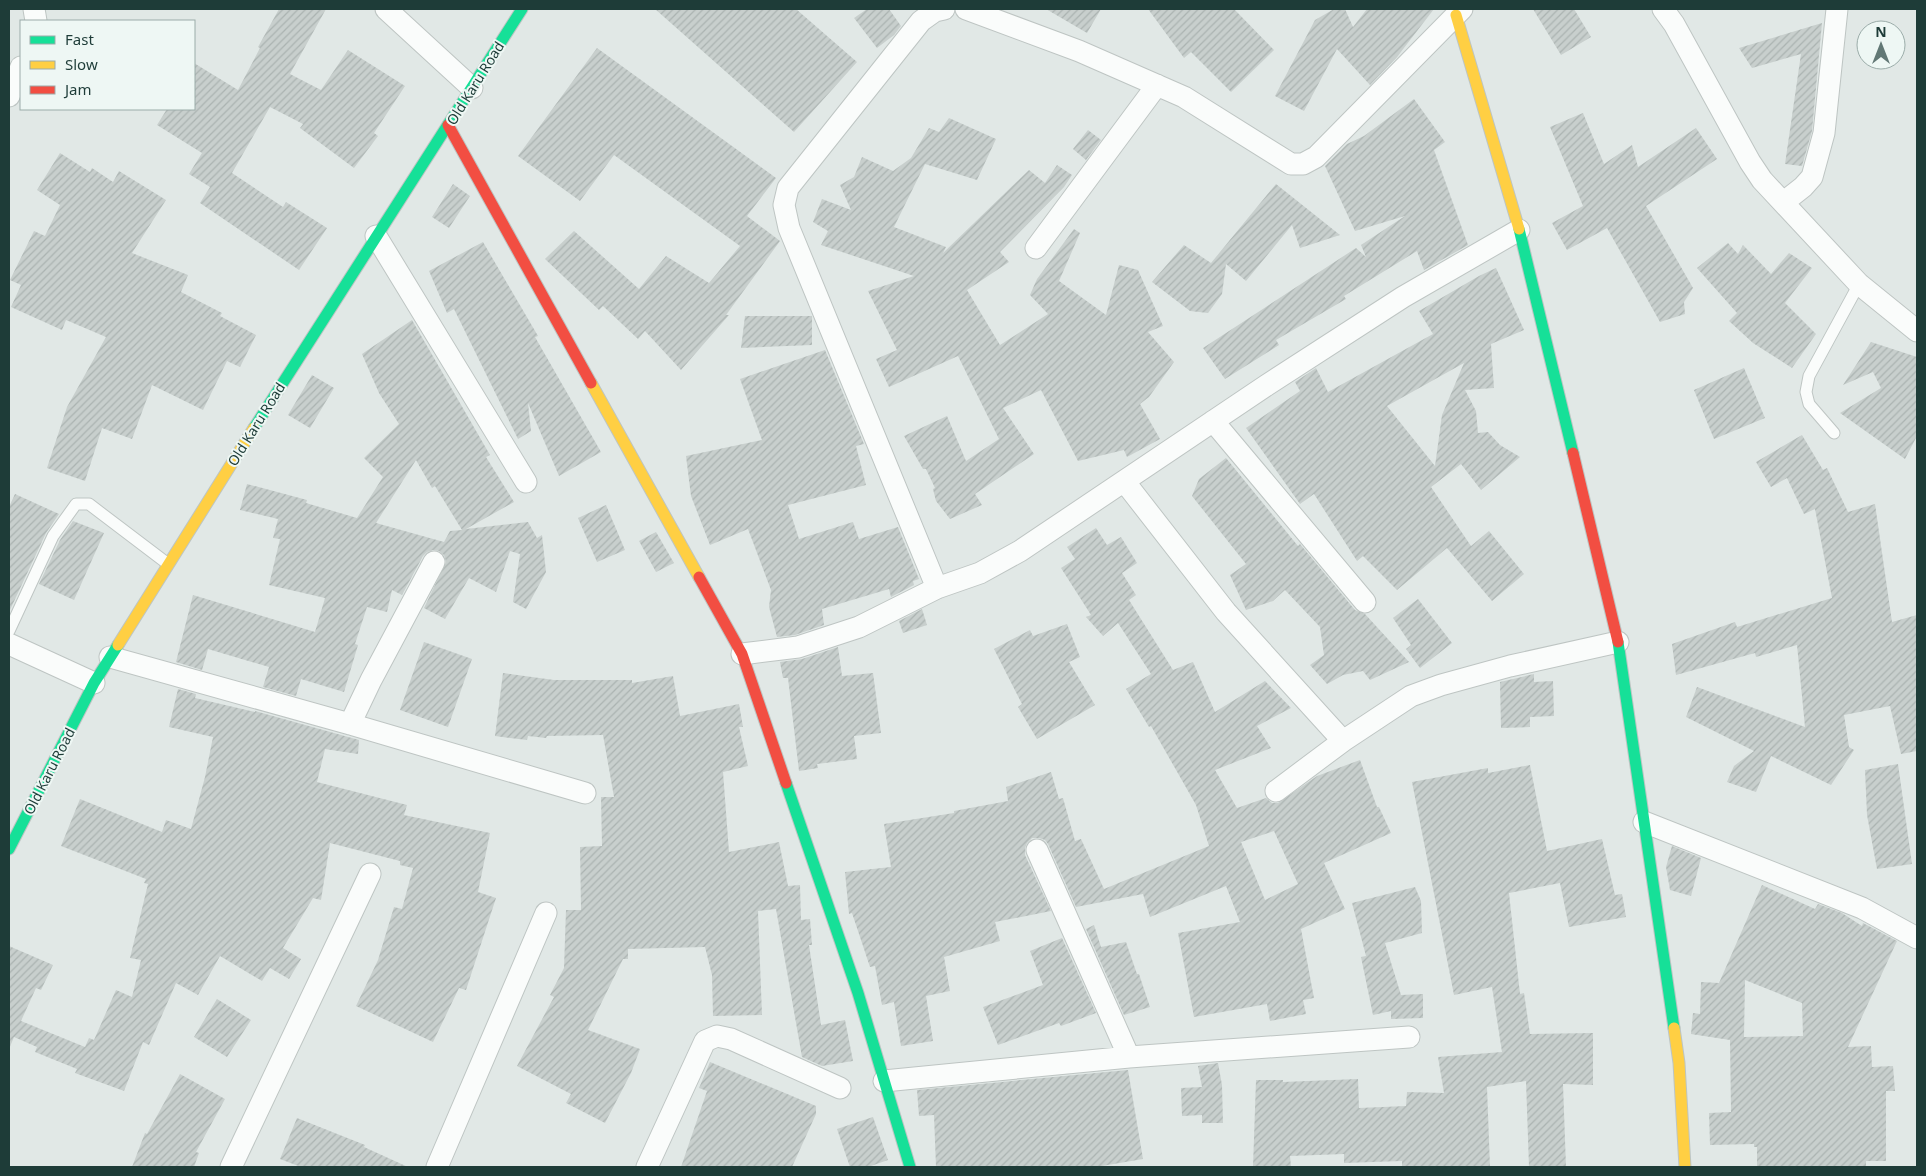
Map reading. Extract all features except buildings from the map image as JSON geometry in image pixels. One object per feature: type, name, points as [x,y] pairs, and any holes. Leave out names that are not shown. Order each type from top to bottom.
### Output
[{"type":"street","points":[[386,9],[472,88]]},
{"type":"street","name":"Old Karu Road","points":[[9,849],[94,683],[312,335],[522,9]]},
{"type":"street","points":[[937,588],[789,228],[784,205],[788,188],[921,21],[935,11],[944,9]]},
{"type":"street","points":[[966,9],[1079,51],[1184,97],[1291,164],[1303,164],[1316,157],[1459,12]]},
{"type":"street","points":[[1663,9],[1674,24],[1750,162],[1762,180],[1859,284],[1917,331]]},
{"type":"street","points":[[1784,202],[1812,177],[1824,133],[1837,9]]},
{"type":"street","points":[[1459,12],[1519,230],[1618,642],[1679,1064],[1685,1167]]},
{"type":"street","points":[[9,96],[20,69]]},
{"type":"street","points":[[1036,248],[1157,85]]},
{"type":"street","points":[[448,126],[742,654],[858,993],[910,1167]]},
{"type":"street","points":[[742,654],[798,647],[859,627],[937,588],[980,573],[1020,551],[1124,480],[1403,297],[1519,230]]},
{"type":"street","points":[[376,236],[526,482]]},
{"type":"street","points":[[1213,421],[1365,602]]},
{"type":"street","points":[[1124,480],[1226,612],[1343,741]]},
{"type":"street","points":[[350,724],[371,680],[434,562]]},
{"type":"street","points":[[1276,791],[1343,741],[1411,696],[1441,685],[1510,666],[1618,642]]},
{"type":"street","points":[[9,644],[94,683]]},
{"type":"street","points":[[110,657],[350,724],[585,793]]},
{"type":"street","points":[[1644,822],[1862,908],[1917,938]]},
{"type":"street","points":[[1037,850],[1129,1058]]},
{"type":"street","points":[[231,1167],[370,874]]},
{"type":"street","points":[[437,1167],[546,913]]},
{"type":"street","points":[[647,1167],[705,1041],[717,1036],[730,1039],[840,1088]]},
{"type":"street","points":[[884,1081],[1129,1058],[1409,1038]]},
{"type":"lane","points":[[1834,433],[1809,404],[1806,392],[1809,376],[1859,284]]},
{"type":"lane","points":[[9,631],[53,536],[76,504],[90,504],[168,564]]},
{"type":"traffic: fast","points":[[254,428],[522,9]]},
{"type":"traffic: fast","points":[[1519,229],[1573,453]]},
{"type":"traffic: fast","points":[[1618,642],[1674,1028]]},
{"type":"traffic: fast","points":[[9,849],[94,683],[118,645]]},
{"type":"traffic: fast","points":[[786,783],[858,993],[910,1167]]},
{"type":"traffic: slow","points":[[1456,15],[1519,229]]},
{"type":"traffic: slow","points":[[591,383],[699,577]]},
{"type":"traffic: slow","points":[[118,645],[254,428]]},
{"type":"traffic: slow","points":[[1674,1028],[1679,1063],[1685,1167]]},
{"type":"traffic: jam","points":[[448,125],[591,383]]},
{"type":"traffic: jam","points":[[1573,453],[1618,642]]},
{"type":"traffic: jam","points":[[699,577],[742,654],[786,783]]}]
